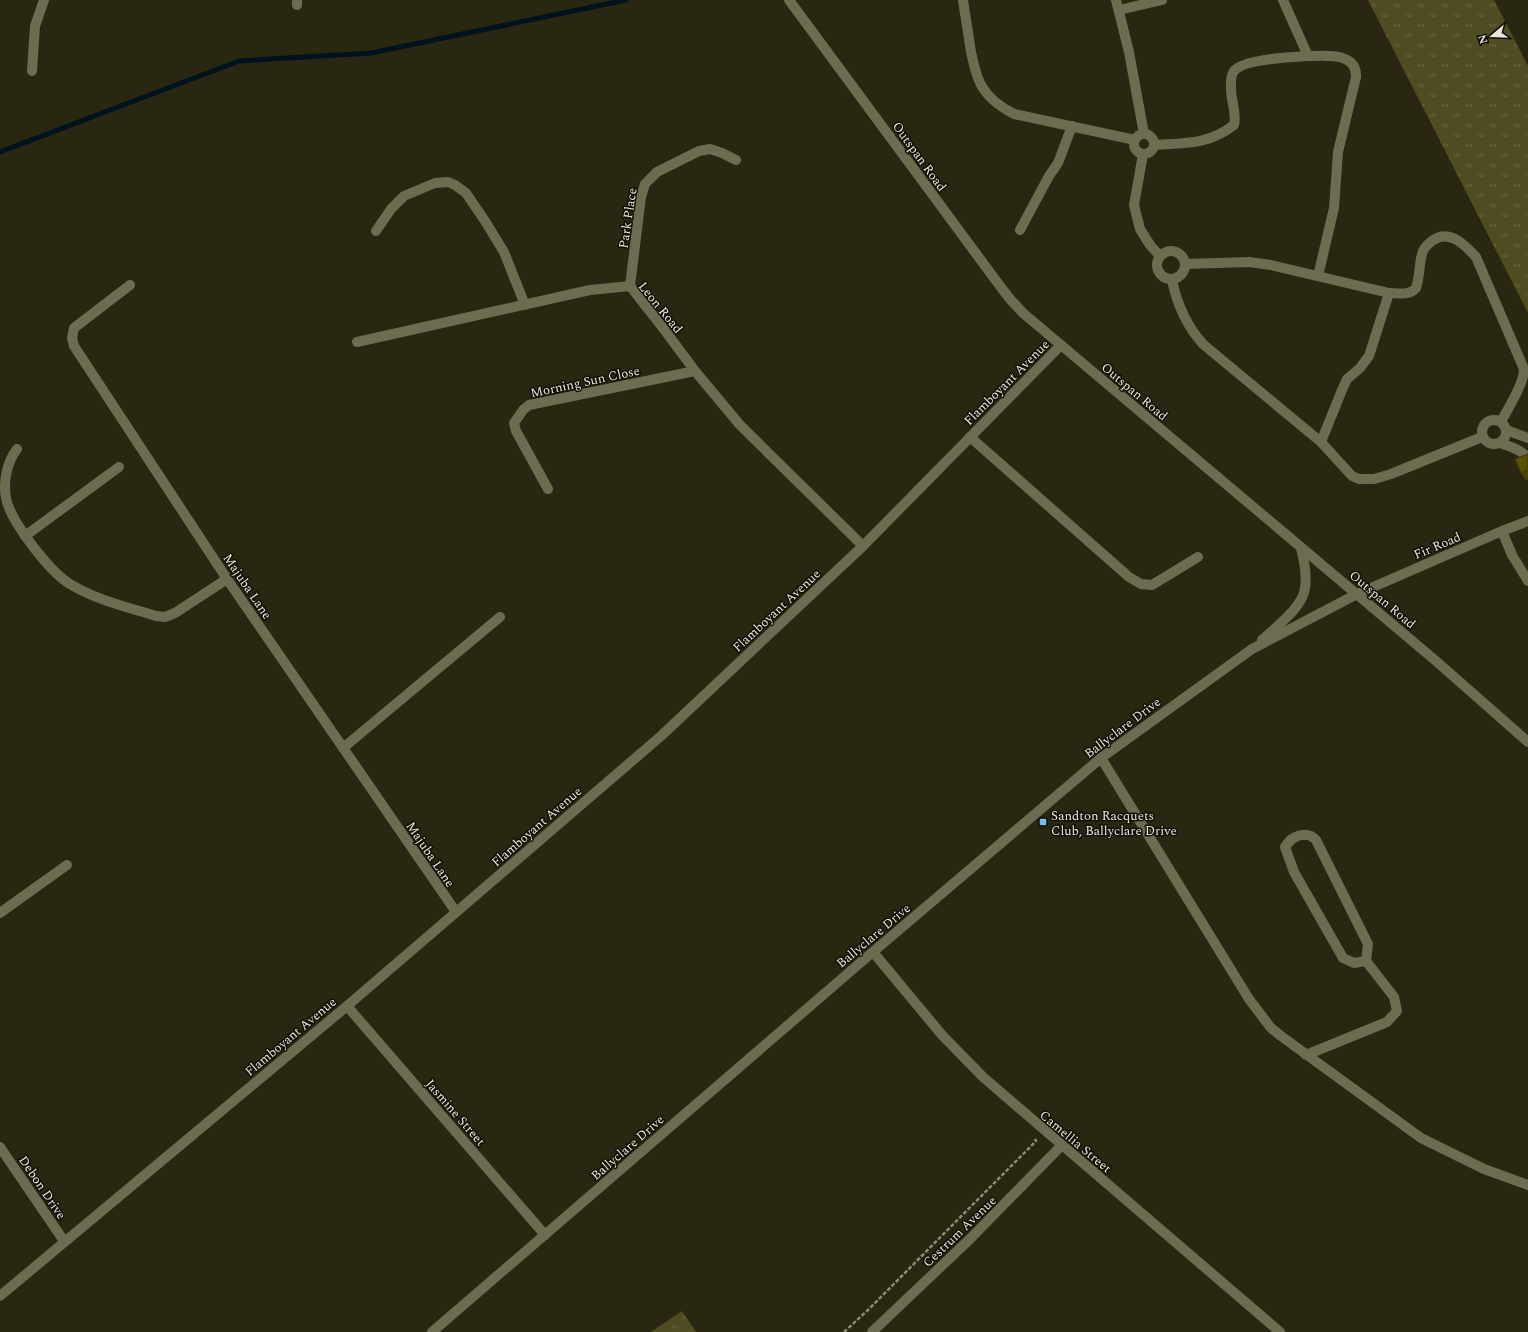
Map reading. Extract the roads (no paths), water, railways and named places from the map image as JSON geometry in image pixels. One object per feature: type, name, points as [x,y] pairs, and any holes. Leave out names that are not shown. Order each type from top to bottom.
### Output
[{"type":"street","points":[[32,71],[35,26],[44,0]]},
{"type":"street","name":"Outspan Road","points":[[789,0],[1010,299],[1023,313],[1436,661],[1528,742]]},
{"type":"street","points":[[963,0],[975,71],[979,83],[986,94],[1000,107],[1014,114],[1135,140]]},
{"type":"street","points":[[1144,134],[1129,52],[1118,5],[1162,0]]},
{"type":"street","points":[[1283,0],[1308,56]]},
{"type":"street","points":[[1154,145],[1176,144],[1211,139],[1224,133],[1234,125],[1235,115],[1232,101],[1231,76],[1239,65],[1264,60],[1308,56],[1347,59],[1354,65],[1356,77],[1338,152],[1334,208],[1318,276]]},
{"type":"street","points":[[1020,230],[1049,176],[1058,163],[1072,126]]},
{"type":"street","points":[[1144,134],[1151,137],[1154,145],[1150,152],[1143,154],[1136,150],[1134,146],[1135,140],[1139,135],[1144,134]]},
{"type":"street","name":"Park Place","points":[[630,286],[641,197],[645,184],[657,172],[699,151],[710,149],[736,160]]},
{"type":"street","points":[[1143,154],[1134,205],[1140,229],[1150,245],[1160,256]]},
{"type":"street","points":[[376,231],[391,209],[404,196],[435,183],[448,182],[455,185],[466,193],[504,252],[524,305]]},
{"type":"street","points":[[1186,264],[1249,262],[1271,265],[1389,293],[1405,294],[1412,292],[1416,288],[1422,252],[1430,242],[1436,238],[1452,237],[1465,244],[1476,257],[1524,369],[1524,374],[1504,426],[1505,439],[1497,445],[1487,443],[1482,437],[1482,429],[1486,423],[1493,420],[1504,426],[1528,438]]},
{"type":"street","points":[[1170,251],[1180,254],[1186,264],[1182,275],[1172,280],[1166,279],[1158,272],[1156,267],[1160,256],[1164,252],[1170,251]]},
{"type":"street","points":[[1172,280],[1177,298],[1195,336],[1321,442],[1352,476],[1366,480],[1391,474],[1482,437]]},
{"type":"street","name":"Majuba Lane","points":[[130,285],[74,328],[72,338],[74,346],[227,579],[456,912]]},
{"type":"street","name":"Leon Road","points":[[357,342],[590,290],[630,286],[695,371],[740,425],[863,546]]},
{"type":"street","points":[[1321,442],[1344,384],[1347,379],[1360,368],[1369,356],[1389,293]]},
{"type":"street","name":"Flamboyant Avenue","points":[[0,1296],[347,1006],[661,736],[863,546],[1061,345]]},
{"type":"street","name":"Morning Sun Close","points":[[548,489],[516,432],[514,423],[523,410],[529,405],[695,371]]},
{"type":"street","points":[[970,437],[1129,577],[1142,584],[1152,585],[1198,557]]},
{"type":"street","points":[[1500,443],[1517,449],[1524,453],[1528,458]]},
{"type":"street","points":[[18,449],[10,461],[7,470],[5,488],[6,498],[25,536],[56,574],[70,584],[89,594],[156,616],[165,617],[175,613],[227,579]]},
{"type":"street","points":[[25,536],[119,467]]},
{"type":"street","name":"Fir Road","points":[[1357,594],[1528,521]]},
{"type":"street","points":[[1502,531],[1512,555],[1528,581]]},
{"type":"street","points":[[1252,649],[1289,615],[1302,598],[1305,588],[1306,571],[1301,548]]},
{"type":"street","name":"Ballyclare Drive","points":[[432,1332],[873,952],[1101,758],[1252,649],[1357,594]]},
{"type":"street","points":[[343,748],[500,617]]},
{"type":"street","points":[[1101,758],[1257,1011],[1271,1028],[1421,1138],[1484,1169],[1528,1185]]},
{"type":"street","points":[[1306,1055],[1387,1022],[1397,1011],[1394,997],[1366,961],[1368,944],[1316,840],[1307,834],[1297,836],[1288,842],[1285,847],[1297,878],[1343,958],[1354,963],[1366,961]]},
{"type":"street","points":[[0,913],[67,865]]},
{"type":"street","name":"Camellia Street","points":[[873,952],[962,1056],[983,1078],[1280,1332]]},
{"type":"street","name":"Jasmine Street","points":[[347,1006],[545,1235]]},
{"type":"street","name":"Cestrum Avenue","points":[[873,1332],[970,1239],[1061,1146]]},
{"type":"street","name":"Debon Drive","points":[[0,1147],[64,1241]]},
{"type":"waterway","points":[[0,152],[239,61],[371,53],[626,0]]},
{"type":"place","name":"Sandton Racquets Club, Ballyclare Drive","points":[[1043,822]]}]
